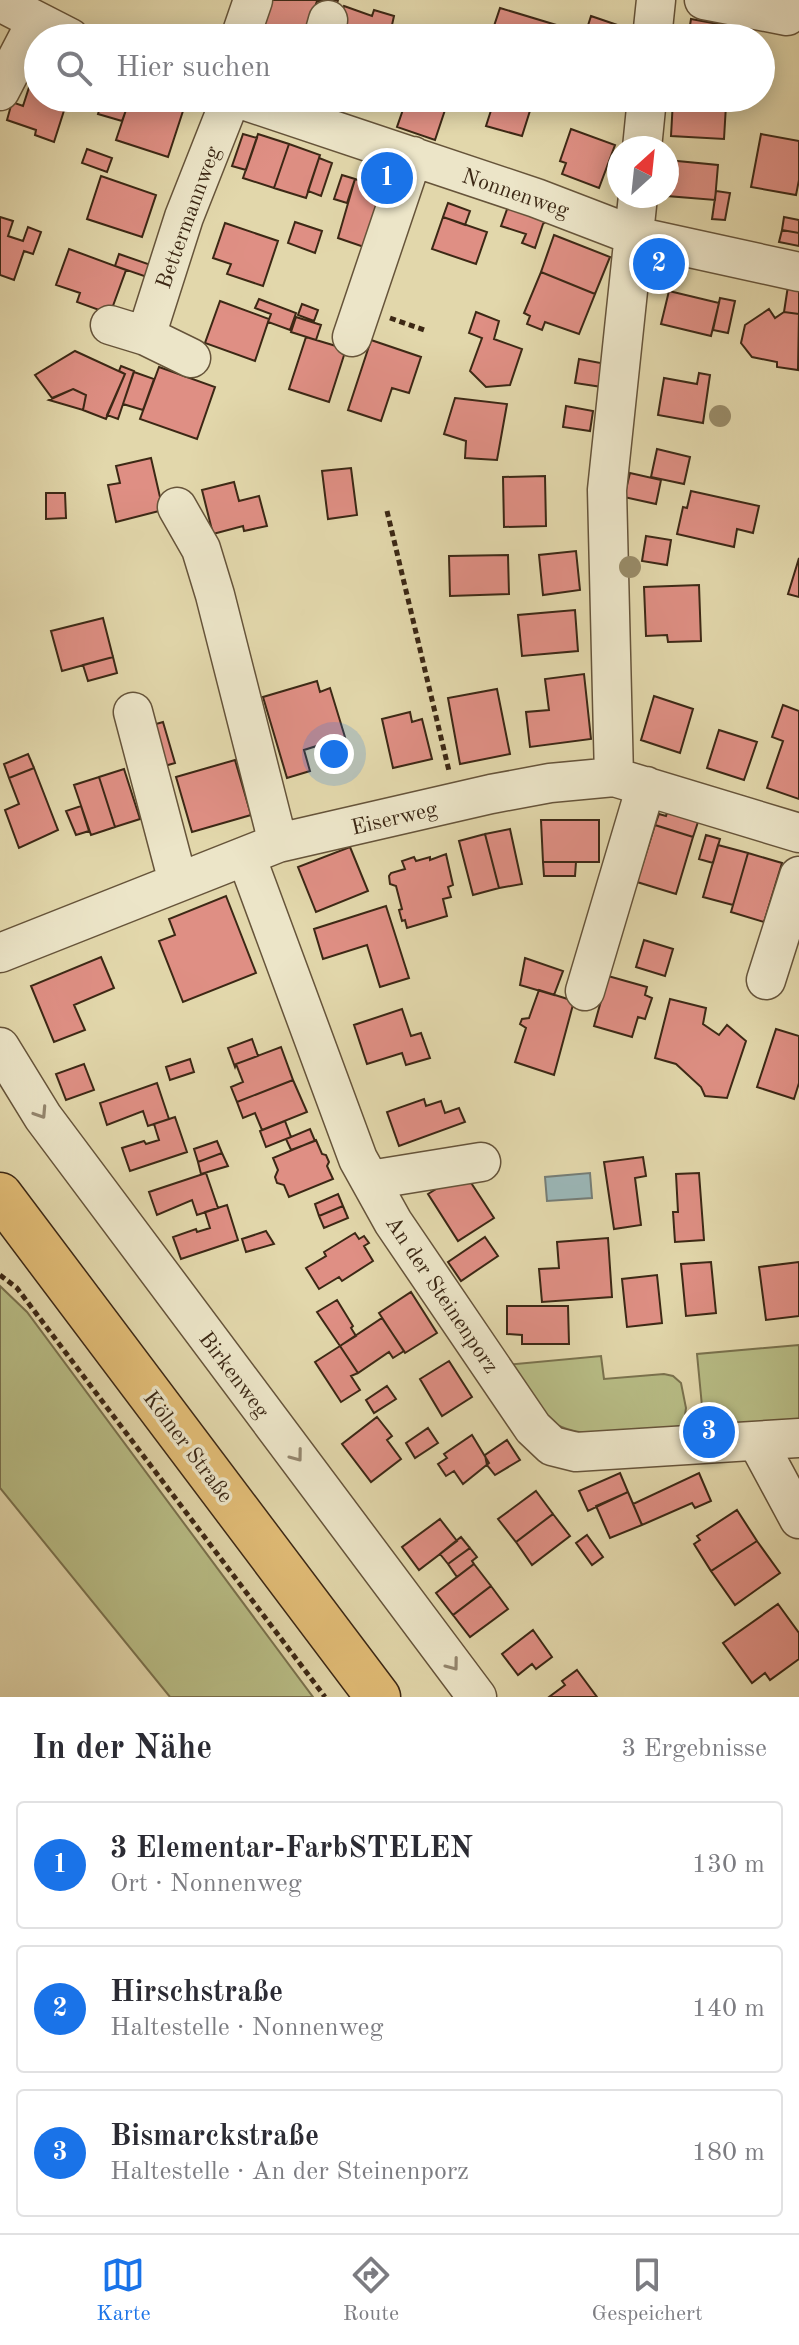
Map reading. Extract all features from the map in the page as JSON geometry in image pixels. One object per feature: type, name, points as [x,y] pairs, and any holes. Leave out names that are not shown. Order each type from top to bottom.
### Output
[{"type":"main road","name":"Kölner Straße","points":[[0,1195],[378,1697]]},
{"type":"street","points":[[245,24],[253,0]]},
{"type":"street","points":[[653,24],[656,0]]},
{"type":"street","points":[[704,0],[787,16],[790,0]]},
{"type":"street","points":[[0,2],[40,24]]},
{"type":"street","points":[[0,91],[24,45]]},
{"type":"street","name":"Bettermannweg","points":[[146,336],[184,217],[225,112]]},
{"type":"street","name":"Nonnenweg","points":[[312,112],[413,156],[635,236],[799,272]]},
{"type":"street","points":[[643,136],[646,112]]},
{"type":"street","points":[[352,337],[413,156]]},
{"type":"street","points":[[585,991],[630,782],[607,490],[637,208]]},
{"type":"street","points":[[110,325],[146,336],[191,358]]},
{"type":"street","name":"An der Steinenporz","points":[[177,507],[201,549],[215,595],[262,850],[358,1159],[393,1222],[533,1428],[552,1446],[576,1452],[799,1438]]},
{"type":"street","points":[[133,712],[178,882]]},
{"type":"street","name":"Eiserweg","points":[[0,953],[262,850],[491,794],[550,783],[630,782],[799,833]]},
{"type":"street","points":[[766,980],[799,876]]},
{"type":"street","name":"Birkenweg","points":[[0,1047],[43,1117],[477,1697]]},
{"type":"street","points":[[370,1180],[481,1162]]},
{"type":"street","points":[[757,1441],[799,1519]]},
{"type":"path","points":[[387,511],[456,803]]},
{"type":"path","points":[[0,1275],[17,1288],[325,1697]]},
{"type":"green space","points":[[0,1286],[27,1312],[313,1697],[170,1697],[0,1488]]},
{"type":"green space","points":[[799,1345],[799,1419],[704,1427],[697,1354]]},
{"type":"green space","points":[[601,1356],[604,1379],[664,1374],[673,1376],[681,1383],[686,1408],[684,1423],[675,1434],[622,1436],[566,1429],[550,1422],[538,1411],[506,1365]]},
{"type":"water","points":[[590,1173],[592,1198],[547,1201],[545,1177]]},
{"type":"building","points":[[264,0],[338,0],[336,7],[317,1],[310,24],[257,24]]},
{"type":"building","points":[[344,6],[372,16],[374,10],[394,16],[392,24],[338,24]]},
{"type":"building","points":[[500,8],[553,24],[495,24]]},
{"type":"building","points":[[591,16],[614,24],[588,24]]},
{"type":"building","points":[[691,19],[718,24],[690,24]]},
{"type":"building","points":[[12,102],[23,106],[24,103],[24,112],[64,112],[54,142],[35,135],[36,130],[7,120]]},
{"type":"building","points":[[99,112],[125,112],[122,121]]},
{"type":"building","points":[[125,112],[183,112],[168,157],[116,140]]},
{"type":"building","points":[[402,112],[444,112],[435,140],[397,127]]},
{"type":"building","points":[[490,112],[530,112],[522,136],[486,126]]},
{"type":"building","points":[[672,112],[726,112],[724,139],[671,136]]},
{"type":"building","points":[[571,129],[607,142],[607,166],[599,188],[562,174],[566,163],[560,161]]},
{"type":"building","points":[[243,134],[257,138],[246,170],[232,166]]},
{"type":"building","points":[[258,134],[289,144],[274,188],[243,178]]},
{"type":"building","points":[[761,134],[799,141],[796,195],[751,187]]},
{"type":"building","points":[[289,144],[320,155],[306,198],[274,188]]},
{"type":"building","points":[[87,149],[112,158],[107,172],[82,163]]},
{"type":"building","points":[[319,158],[332,163],[321,196],[308,191]]},
{"type":"building","points":[[679,161],[718,165],[715,200],[679,197]]},
{"type":"building","points":[[342,175],[355,179],[347,203],[334,199]]},
{"type":"building","points":[[101,176],[156,195],[142,237],[87,219]]},
{"type":"building","points":[[355,179],[385,189],[364,247],[338,238]]},
{"type":"building","points":[[716,191],[730,193],[725,220],[712,219]]},
{"type":"building","points":[[510,201],[548,220],[543,224],[535,248],[522,243],[526,234],[501,226]]},
{"type":"building","points":[[448,203],[470,211],[465,225],[443,217]]},
{"type":"building","points":[[0,217],[13,221],[8,236],[23,241],[28,227],[41,232],[33,254],[24,251],[14,280],[0,275]]},
{"type":"building","points":[[443,217],[487,232],[476,264],[432,249]]},
{"type":"building","points":[[784,217],[799,220],[799,233],[782,230]]},
{"type":"building","points":[[295,222],[322,231],[315,253],[288,243]]},
{"type":"building","points":[[225,223],[278,241],[263,286],[227,274],[231,264],[213,258]]},
{"type":"building","points":[[782,230],[799,233],[799,246],[779,242]]},
{"type":"building","points":[[554,235],[610,257],[595,294],[541,272]]},
{"type":"building","points":[[69,249],[126,270],[110,314],[77,302],[80,293],[56,285]]},
{"type":"building","points":[[119,254],[151,265],[147,277],[115,266]]},
{"type":"building","points":[[541,272],[595,294],[579,334],[545,322],[542,330],[527,324],[530,316],[524,313]]},
{"type":"building","points":[[788,286],[799,288],[799,314],[784,312]]},
{"type":"building","points":[[669,291],[719,303],[711,336],[661,324]]},
{"type":"building","points":[[720,298],[735,301],[728,333],[713,330]]},
{"type":"building","points":[[259,299],[296,313],[290,330],[268,322],[271,314],[255,308]]},
{"type":"building","points":[[220,301],[269,319],[255,361],[205,343]]},
{"type":"building","points":[[302,304],[318,310],[314,321],[298,315]]},
{"type":"building","points":[[769,309],[775,318],[784,312],[799,314],[798,370],[777,367],[777,362],[752,357],[741,343],[745,325]]},
{"type":"building","points":[[476,312],[499,321],[494,339],[522,349],[510,385],[486,387],[470,371],[482,338],[469,333]]},
{"type":"building","points":[[296,317],[321,325],[316,340],[291,332]]},
{"type":"building","points":[[306,337],[346,349],[329,402],[289,389]]},
{"type":"building","points":[[371,340],[421,357],[409,393],[392,388],[381,421],[348,410]]},
{"type":"building","points":[[75,351],[125,374],[106,419],[83,410],[86,395],[73,389],[52,398],[35,375]]},
{"type":"building","points":[[579,359],[606,364],[602,387],[575,383]]},
{"type":"building","points":[[121,366],[134,371],[118,419],[107,415],[125,374],[119,371]]},
{"type":"building","points":[[159,367],[215,387],[197,439],[140,419]]},
{"type":"building","points":[[134,372],[154,379],[143,410],[123,404]]},
{"type":"building","points":[[699,373],[710,375],[703,423],[658,415],[664,378],[697,384]]},
{"type":"building","points":[[73,389],[86,395],[83,410],[49,400]]},
{"type":"building","points":[[455,398],[507,404],[497,460],[465,458],[466,441],[444,434]]},
{"type":"building","points":[[566,406],[593,411],[590,431],[563,427]]},
{"type":"building","points":[[657,449],[690,457],[684,484],[651,477]]},
{"type":"building","points":[[151,458],[163,510],[116,522],[108,485],[120,483],[116,466]]},
{"type":"building","points":[[351,468],[357,515],[328,519],[322,471]]},
{"type":"building","points":[[630,473],[661,480],[656,504],[624,497]]},
{"type":"building","points":[[545,476],[546,526],[504,527],[503,477]]},
{"type":"building","points":[[234,482],[239,501],[259,496],[267,526],[244,531],[243,526],[213,534],[202,490]]},
{"type":"building","points":[[691,491],[759,506],[753,533],[737,529],[734,547],[677,534],[683,507],[687,508]]},
{"type":"building","points":[[46,493],[65,493],[66,518],[46,519]]},
{"type":"building","points":[[646,536],[671,540],[667,565],[642,561]]},
{"type":"building","points":[[576,551],[580,590],[543,595],[539,555]]},
{"type":"building","points":[[508,555],[509,594],[450,596],[449,556]]},
{"type":"building","points":[[799,558],[799,597],[788,594]]},
{"type":"building","points":[[699,585],[701,641],[668,642],[667,635],[646,636],[644,587]]},
{"type":"building","points":[[575,610],[578,651],[522,656],[518,615]]},
{"type":"building","points":[[103,618],[113,657],[62,671],[51,631]]},
{"type":"building","points":[[113,657],[117,673],[88,681],[83,665]]},
{"type":"building","points":[[584,674],[591,739],[530,747],[526,712],[549,710],[545,679]]},
{"type":"building","points":[[317,681],[320,692],[330,688],[345,737],[304,750],[310,771],[287,778],[263,697]]},
{"type":"building","points":[[497,689],[510,754],[460,764],[448,698]]},
{"type":"building","points":[[654,696],[693,709],[680,753],[641,740]]},
{"type":"building","points":[[783,705],[799,711],[799,799],[767,788],[783,741],[772,737]]},
{"type":"building","points":[[410,712],[412,722],[422,719],[432,759],[393,768],[382,719]]},
{"type":"building","points":[[163,722],[175,763],[154,769],[142,728]]},
{"type":"building","points":[[719,730],[757,742],[744,780],[707,768]]},
{"type":"building","points":[[28,754],[34,768],[9,778],[4,764]]},
{"type":"building","points":[[235,760],[251,815],[192,832],[176,777]]},
{"type":"building","points":[[34,768],[58,830],[19,848],[5,810],[19,804],[9,778]]},
{"type":"building","points":[[124,769],[140,819],[115,827],[99,777]]},
{"type":"building","points":[[99,777],[115,827],[91,835],[74,785]]},
{"type":"building","points":[[670,804],[701,813],[693,837],[655,825],[659,814],[666,816]]},
{"type":"building","points":[[81,806],[89,831],[76,835],[66,811]]},
{"type":"building","points":[[541,820],[599,820],[599,862],[543,862]]},
{"type":"building","points":[[655,825],[693,837],[676,894],[637,882]]},
{"type":"building","points":[[510,829],[522,884],[499,888],[485,834]]},
{"type":"building","points":[[485,834],[499,888],[473,895],[459,841]]},
{"type":"building","points":[[706,835],[720,839],[713,863],[699,859]]},
{"type":"building","points":[[718,845],[748,853],[733,905],[703,897]]},
{"type":"building","points":[[350,847],[368,891],[316,912],[298,867]]},
{"type":"building","points":[[748,853],[782,863],[764,922],[731,912]]},
{"type":"building","points":[[446,854],[453,885],[448,887],[451,897],[443,899],[447,916],[407,928],[399,910],[402,909],[396,886],[390,884],[389,876],[405,869],[402,861],[414,857],[416,861],[430,857],[430,860]]},
{"type":"building","points":[[543,862],[576,862],[575,876],[544,876]]},
{"type":"building","points":[[226,896],[256,973],[183,1002],[159,941],[175,935],[169,919]]},
{"type":"building","points":[[386,906],[409,978],[380,987],[367,945],[323,959],[314,929]]},
{"type":"building","points":[[644,940],[673,949],[665,976],[636,967]]},
{"type":"building","points":[[101,957],[114,988],[74,1005],[85,1030],[54,1042],[31,986]]},
{"type":"building","points":[[525,958],[563,971],[554,995],[520,985]]},
{"type":"building","points":[[608,976],[647,987],[645,995],[652,998],[645,1019],[638,1017],[632,1037],[594,1026]]},
{"type":"building","points":[[539,990],[574,1001],[554,1075],[515,1062],[526,1028],[520,1024],[522,1019],[529,1018]]},
{"type":"building","points":[[670,999],[706,1008],[703,1024],[719,1035],[727,1025],[746,1041],[727,1098],[705,1096],[701,1087],[676,1064],[655,1058]]},
{"type":"building","points":[[402,1009],[411,1036],[421,1033],[430,1058],[406,1065],[402,1053],[367,1064],[354,1025]]},
{"type":"building","points":[[776,1029],[799,1036],[799,1083],[794,1099],[757,1087]]},
{"type":"building","points":[[252,1039],[258,1056],[235,1067],[228,1048]]},
{"type":"building","points":[[281,1047],[293,1080],[237,1102],[231,1087],[243,1082],[236,1064]]},
{"type":"building","points":[[190,1059],[194,1072],[170,1080],[166,1067]]},
{"type":"building","points":[[84,1064],[94,1090],[66,1100],[56,1074]]},
{"type":"building","points":[[293,1080],[307,1112],[262,1130],[255,1113],[243,1118],[237,1102]]},
{"type":"building","points":[[157,1083],[169,1119],[148,1126],[143,1111],[107,1125],[100,1103]]},
{"type":"building","points":[[424,1099],[426,1106],[441,1101],[445,1113],[459,1108],[465,1122],[399,1146],[387,1112]]},
{"type":"building","points":[[175,1117],[187,1152],[130,1171],[122,1148],[159,1140],[154,1124]]},
{"type":"building","points":[[285,1121],[291,1137],[266,1147],[260,1131]]},
{"type":"building","points":[[310,1129],[315,1141],[291,1150],[286,1139]]},
{"type":"building","points":[[316,1140],[322,1154],[326,1155],[333,1179],[289,1197],[284,1185],[277,1183],[275,1177],[278,1170],[273,1158]]},
{"type":"building","points":[[217,1141],[222,1153],[198,1162],[194,1149]]},
{"type":"building","points":[[222,1153],[228,1166],[201,1174],[198,1162]]},
{"type":"building","points":[[643,1157],[646,1176],[635,1178],[641,1225],[614,1229],[604,1162]]},
{"type":"building","points":[[464,1172],[494,1218],[458,1241],[428,1194]]},
{"type":"building","points":[[206,1173],[218,1208],[197,1215],[192,1200],[157,1215],[149,1192]]},
{"type":"building","points":[[699,1173],[704,1240],[675,1242],[673,1212],[678,1212],[676,1174]]},
{"type":"building","points":[[338,1194],[343,1206],[319,1216],[315,1204]]},
{"type":"building","points":[[227,1205],[238,1240],[181,1259],[173,1237],[210,1228],[205,1212]]},
{"type":"building","points":[[343,1206],[348,1218],[324,1228],[319,1216]]},
{"type":"building","points":[[266,1231],[274,1244],[246,1252],[242,1239]]},
{"type":"building","points":[[355,1233],[359,1239],[364,1236],[369,1243],[364,1246],[373,1261],[342,1281],[339,1277],[319,1289],[306,1268],[326,1256],[324,1252]]},
{"type":"building","points":[[485,1237],[498,1256],[461,1281],[448,1262]]},
{"type":"building","points":[[608,1238],[612,1297],[542,1302],[539,1269],[559,1268],[557,1242]]},
{"type":"building","points":[[711,1262],[716,1313],[686,1316],[681,1264]]},
{"type":"building","points":[[799,1262],[799,1316],[766,1320],[759,1267]]},
{"type":"building","points":[[657,1275],[662,1323],[627,1327],[622,1279]]},
{"type":"building","points":[[411,1292],[437,1333],[405,1353],[379,1313]]},
{"type":"building","points":[[337,1300],[356,1336],[340,1346],[317,1312]]},
{"type":"building","points":[[507,1306],[568,1306],[569,1344],[522,1344],[522,1335],[507,1334]]},
{"type":"building","points":[[382,1318],[404,1351],[393,1358],[389,1352],[358,1373],[340,1346]]},
{"type":"building","points":[[340,1346],[358,1373],[351,1376],[360,1390],[341,1402],[315,1362]]},
{"type":"building","points":[[449,1361],[472,1397],[442,1416],[420,1379]]},
{"type":"building","points":[[387,1386],[396,1399],[374,1413],[366,1400]]},
{"type":"building","points":[[377,1417],[392,1436],[387,1440],[401,1459],[371,1482],[342,1444]]},
{"type":"building","points":[[428,1428],[438,1443],[415,1458],[406,1443]]},
{"type":"building","points":[[472,1435],[489,1463],[463,1484],[454,1471],[446,1476],[438,1464],[447,1458],[444,1454]]},
{"type":"building","points":[[507,1440],[520,1460],[495,1475],[487,1465],[485,1455]]},
{"type":"building","points":[[620,1473],[628,1492],[588,1511],[579,1491]]},
{"type":"building","points":[[699,1473],[711,1501],[695,1508],[692,1503],[642,1525],[633,1504]]},
{"type":"building","points":[[536,1491],[553,1514],[516,1542],[498,1519]]},
{"type":"building","points":[[628,1492],[642,1525],[610,1538],[596,1506]]},
{"type":"building","points":[[737,1510],[757,1541],[711,1571],[694,1544],[700,1540],[697,1536]]},
{"type":"building","points":[[553,1514],[570,1536],[532,1565],[516,1542]]},
{"type":"building","points":[[440,1519],[457,1541],[419,1570],[402,1547]]},
{"type":"building","points":[[587,1535],[603,1557],[592,1565],[576,1543]]},
{"type":"building","points":[[461,1537],[470,1548],[448,1564],[440,1554]]},
{"type":"building","points":[[757,1541],[780,1573],[735,1605],[711,1571]]},
{"type":"building","points":[[470,1548],[477,1557],[472,1561],[474,1564],[457,1577],[448,1564]]},
{"type":"building","points":[[474,1564],[491,1586],[453,1615],[436,1593]]},
{"type":"building","points":[[491,1586],[508,1609],[470,1637],[453,1615]]},
{"type":"building","points":[[778,1604],[799,1633],[799,1659],[770,1680],[765,1673],[752,1683],[723,1643]]},
{"type":"building","points":[[533,1630],[552,1657],[536,1669],[532,1664],[518,1675],[502,1654]]},
{"type":"building","points":[[577,1670],[597,1697],[549,1697],[565,1685],[562,1681]]},
{"type":"place","name":"3 Elementar-FarbSTELEN","points":[[387,178]]},
{"type":"place","name":"Hirschstraße","points":[[659,264]]},
{"type":"place","name":"Bismarckstraße","points":[[709,1432]]}]
